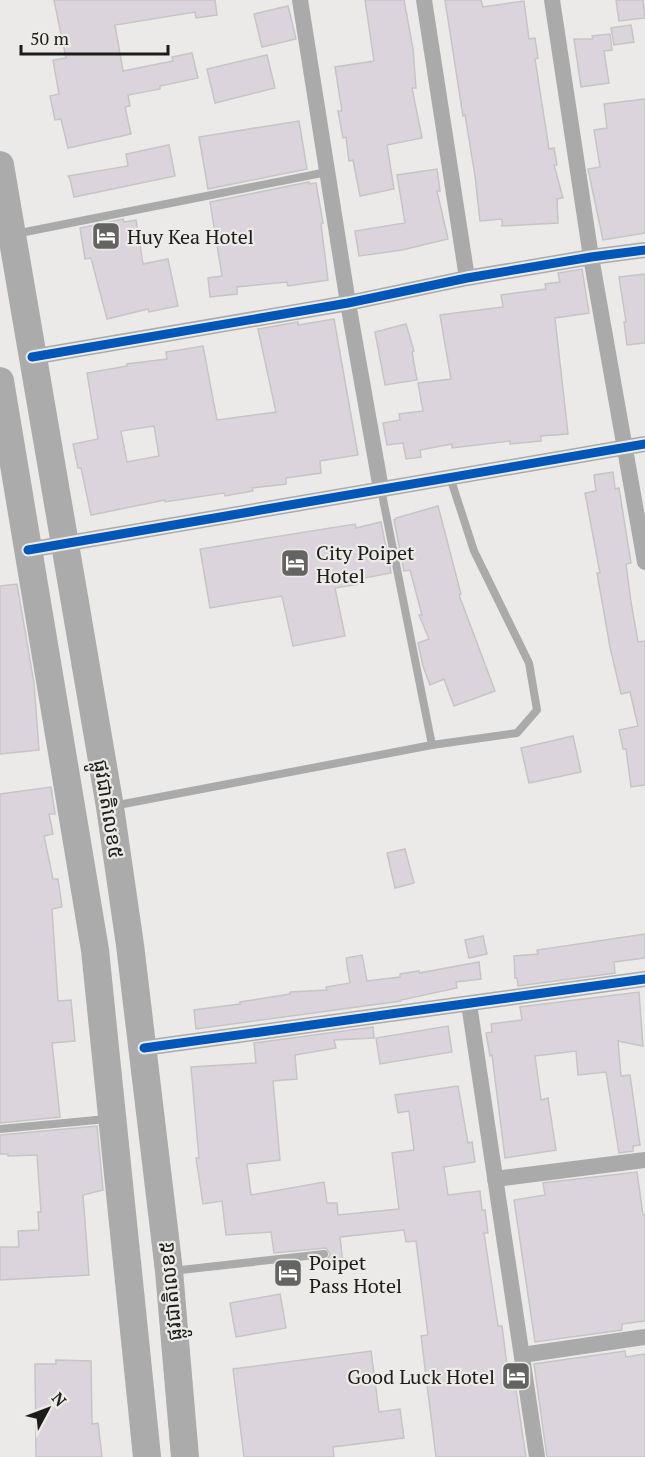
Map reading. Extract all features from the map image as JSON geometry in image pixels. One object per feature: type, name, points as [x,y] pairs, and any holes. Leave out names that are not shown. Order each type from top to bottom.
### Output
[{"type":"highway","name":"ផ្លូវជាតិលេខ៥","points":[[0,165],[63,544],[110,807],[144,1048],[169,1271],[184,1457]]},
{"type":"highway","name":"ផ្លូវជាតិលេខ៥","points":[[0,381],[95,950],[147,1457]]},
{"type":"street","points":[[300,0],[348,303],[381,489]]},
{"type":"street","points":[[424,0],[467,278]]},
{"type":"street","points":[[552,0],[591,257],[645,561]]},
{"type":"street","points":[[32,357],[348,303],[467,278],[645,250]]},
{"type":"street","points":[[28,550],[645,444]]},
{"type":"street","points":[[144,1048],[645,979]]},
{"type":"street","points":[[469,1004],[537,1457]]},
{"type":"street","points":[[495,1179],[645,1160]]},
{"type":"street","points":[[522,1354],[645,1337]]},
{"type":"lane","points":[[12,234],[327,172]]},
{"type":"lane","points":[[110,807],[432,745],[517,733],[537,710],[529,663],[474,551],[450,477]]},
{"type":"lane","points":[[381,489],[432,745]]},
{"type":"lane","points":[[0,1129],[114,1118]]},
{"type":"lane","points":[[169,1271],[324,1254]]},
{"type":"building","points":[[54,0],[215,0],[217,15],[196,18],[195,12],[115,25],[123,71],[173,61],[172,57],[192,53],[198,78],[128,95],[130,106],[125,107],[131,134],[68,148],[61,119],[55,120],[50,96],[59,94],[53,60],[66,58]]},
{"type":"building","points":[[365,0],[404,0],[413,49],[416,88],[412,88],[422,138],[387,145],[394,189],[360,196],[353,160],[349,161],[346,137],[343,138],[338,111],[342,111],[335,67],[374,61]]},
{"type":"building","points":[[445,0],[481,0],[483,7],[524,1],[529,39],[535,38],[538,58],[535,59],[549,149],[554,148],[557,165],[554,165],[563,198],[557,199],[558,223],[502,226],[502,219],[480,221],[475,176]]},
{"type":"building","points":[[616,0],[643,0],[645,18],[619,21]]},
{"type":"building","points":[[288,6],[296,39],[262,47],[254,14]]},
{"type":"building","points":[[631,25],[634,42],[614,45],[611,28]]},
{"type":"building","points":[[610,34],[612,50],[604,51],[609,83],[581,87],[574,39],[593,39],[592,36]]},
{"type":"building","points":[[267,55],[275,88],[215,103],[207,69]]},
{"type":"building","points":[[645,99],[645,233],[603,240],[588,169],[600,167],[594,130],[607,128],[604,104]]},
{"type":"building","points":[[299,121],[307,169],[208,189],[199,137]]},
{"type":"building","points":[[169,145],[175,176],[74,197],[68,176],[128,166],[126,154]]},
{"type":"building","points":[[437,169],[440,191],[437,191],[448,239],[402,250],[359,256],[355,231],[405,223],[397,175]]},
{"type":"building","points":[[309,182],[309,184],[316,183],[323,223],[321,224],[328,280],[288,286],[287,282],[237,287],[237,294],[210,297],[208,278],[222,276],[210,202]]},
{"type":"building","points":[[123,219],[124,222],[136,220],[143,264],[168,259],[178,306],[149,312],[148,309],[107,319],[91,258],[85,259],[80,228]]},
{"type":"building","points":[[582,269],[589,313],[555,318],[568,434],[541,436],[541,441],[510,444],[510,441],[452,448],[452,444],[420,450],[421,457],[406,459],[403,443],[387,445],[383,423],[400,420],[399,414],[423,411],[418,383],[451,379],[440,315],[503,307],[501,295],[546,289],[545,284],[560,282],[558,273]]},
{"type":"building","points":[[645,274],[645,343],[627,345],[619,277]]},
{"type":"building","points":[[334,319],[358,455],[320,461],[321,473],[286,478],[286,484],[252,488],[253,491],[225,496],[224,493],[165,502],[165,500],[91,515],[81,468],[78,468],[73,444],[98,439],[87,373],[127,366],[127,364],[167,359],[166,352],[203,346],[217,420],[276,412],[258,329],[298,322],[298,325]],"holes":[[[154,426],[159,456],[127,462],[121,431]]]},
{"type":"building","points":[[406,324],[414,351],[412,352],[417,380],[385,385],[375,332]]},
{"type":"building","points":[[613,472],[615,489],[619,488],[631,563],[626,564],[638,642],[645,641],[645,785],[631,787],[626,749],[623,749],[619,730],[638,726],[630,692],[621,694],[610,647],[597,573],[600,573],[585,493],[596,491],[594,475]]},
{"type":"building","points":[[438,506],[461,594],[459,595],[495,691],[454,706],[444,679],[430,685],[423,666],[418,643],[429,639],[419,615],[422,615],[410,570],[404,571],[394,520]]},
{"type":"building","points":[[381,522],[391,573],[364,578],[365,583],[335,588],[345,636],[293,646],[282,596],[210,608],[200,549],[355,524],[356,528]]},
{"type":"building","points":[[17,584],[34,683],[39,750],[0,754],[0,586]]},
{"type":"building","points":[[573,736],[581,772],[529,783],[521,748]]},
{"type":"building","points":[[51,787],[55,814],[49,814],[53,834],[44,836],[53,879],[58,879],[62,907],[52,909],[58,1001],[71,1000],[75,1041],[52,1043],[60,1117],[0,1123],[0,794]]},
{"type":"building","points":[[405,849],[414,883],[395,888],[387,853]]},
{"type":"building","points":[[645,934],[645,958],[614,962],[615,973],[518,986],[517,978],[515,978],[514,956],[538,954],[537,950]]},
{"type":"building","points":[[483,936],[487,954],[469,958],[465,940]]},
{"type":"building","points":[[362,955],[367,981],[479,962],[481,979],[456,982],[457,988],[401,1001],[196,1029],[194,1010],[240,1004],[240,1002],[290,994],[290,992],[327,990],[326,987],[350,983],[346,958]]},
{"type":"building","points":[[639,992],[643,1046],[618,1041],[621,1076],[630,1075],[640,1145],[633,1146],[633,1151],[619,1153],[606,1072],[578,1075],[576,1051],[535,1056],[541,1100],[548,1098],[556,1150],[505,1158],[492,1055],[490,1056],[486,1033],[492,1032],[491,1024],[522,1020],[520,1007]]},
{"type":"building","points":[[448,1026],[452,1052],[380,1064],[376,1038]]},
{"type":"building","points":[[373,1027],[374,1038],[334,1040],[336,1048],[295,1055],[297,1079],[273,1081],[280,1160],[247,1164],[251,1195],[324,1182],[327,1203],[337,1203],[338,1215],[399,1209],[392,1153],[414,1150],[409,1111],[398,1113],[395,1095],[458,1086],[468,1143],[472,1142],[475,1162],[444,1167],[448,1195],[480,1191],[482,1210],[485,1210],[488,1233],[484,1233],[498,1326],[502,1326],[507,1365],[512,1364],[526,1457],[436,1457],[421,1336],[428,1335],[416,1241],[406,1242],[404,1230],[340,1237],[343,1264],[327,1266],[330,1254],[326,1248],[274,1253],[271,1232],[226,1235],[222,1201],[203,1204],[196,1158],[199,1158],[191,1067],[256,1063],[254,1043]]},
{"type":"building","points":[[97,1126],[103,1190],[83,1195],[89,1275],[0,1280],[0,1247],[19,1247],[18,1231],[39,1230],[38,1212],[41,1212],[37,1155],[0,1154],[0,1135]]},
{"type":"building","points":[[637,1172],[643,1215],[645,1215],[645,1321],[622,1324],[622,1330],[535,1342],[514,1200],[545,1195],[543,1183]]},
{"type":"building","points":[[280,1294],[286,1328],[236,1337],[230,1303]]},
{"type":"building","points":[[371,1351],[379,1412],[400,1409],[404,1438],[333,1447],[334,1457],[244,1457],[233,1369]]},
{"type":"building","points":[[625,1351],[626,1357],[645,1354],[645,1457],[547,1457],[534,1364]]},
{"type":"building","points":[[56,1360],[91,1361],[92,1424],[98,1423],[102,1457],[36,1457],[35,1364],[56,1364]]},
{"type":"cycle path","points":[[32,357],[348,303],[467,278],[645,250]]},
{"type":"cycle path","points":[[28,550],[645,444]]},
{"type":"cycle path","points":[[144,1048],[645,979]]},
{"type":"place","name":"Huy Kea Hotel","points":[[106,236]]},
{"type":"place","name":"City Poipet Hotel","points":[[295,563]]},
{"type":"place","name":"Poipet Pass Hotel","points":[[288,1273]]},
{"type":"place","name":"Good Luck Hotel","points":[[516,1376]]}]
